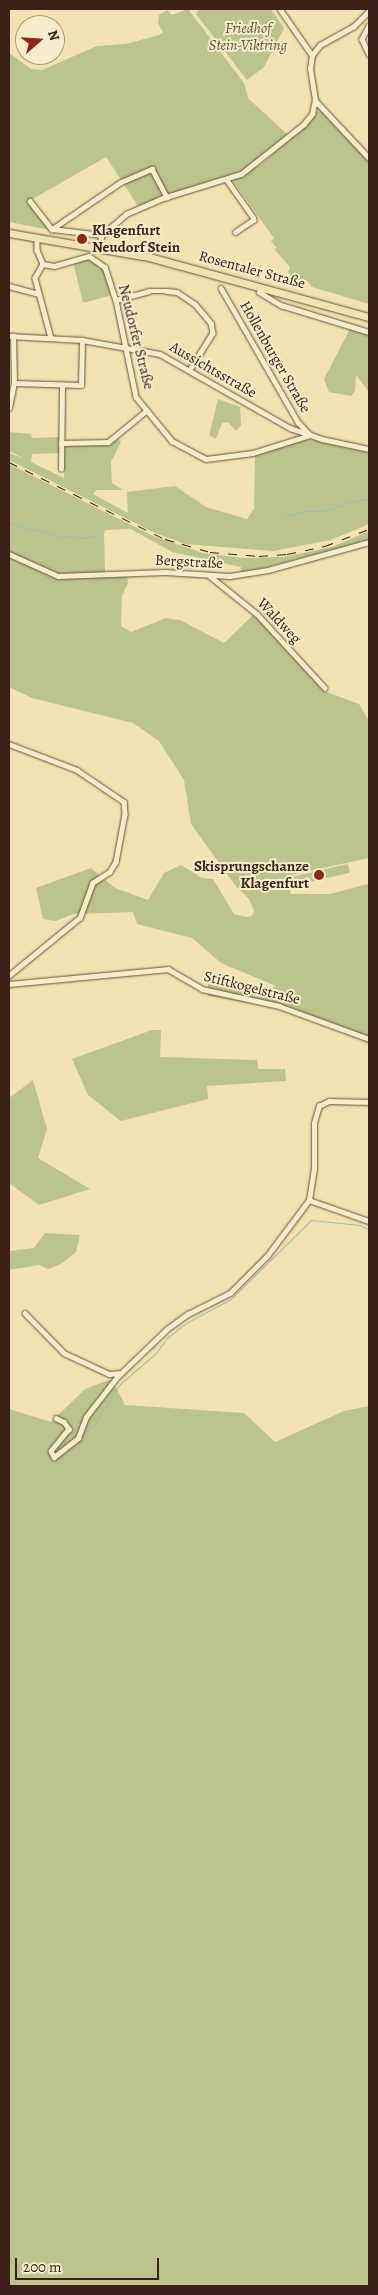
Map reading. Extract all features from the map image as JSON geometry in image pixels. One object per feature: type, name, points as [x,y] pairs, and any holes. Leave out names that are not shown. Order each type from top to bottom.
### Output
[{"type":"main road","name":"Rosentaler Straße","points":[[9,233],[98,248],[200,269],[369,317]]},
{"type":"street","points":[[280,9],[298,38],[312,55]]},
{"type":"street","points":[[98,248],[102,235],[126,214],[167,196],[227,180],[253,168],[304,124],[312,114],[315,100],[310,69],[312,55],[320,45],[353,27],[369,11]]},
{"type":"street","points":[[369,26],[362,39],[369,54]]},
{"type":"street","points":[[315,100],[369,158]]},
{"type":"street","points":[[52,229],[121,182],[152,169],[167,196]]},
{"type":"street","points":[[227,180],[254,220],[236,232]]},
{"type":"street","points":[[30,201],[52,229],[102,235]]},
{"type":"street","points":[[37,238],[37,250],[43,264],[36,273],[38,294],[51,338]]},
{"type":"street","name":"Neudorfer Straße","points":[[43,264],[54,266],[78,257],[94,257],[105,267],[116,300],[133,388],[146,411],[172,441],[206,459],[253,453],[310,435]]},
{"type":"street","points":[[9,286],[38,294]]},
{"type":"street","name":"Hollenburger Straße","points":[[221,288],[298,422],[310,435],[369,449]]},
{"type":"street","points":[[116,300],[157,290],[177,292],[195,304],[210,323],[213,333],[190,370]]},
{"type":"street","points":[[259,292],[281,305],[369,332]]},
{"type":"street","points":[[9,408],[14,383],[11,336]]},
{"type":"street","name":"Aussichtsstraße","points":[[11,336],[82,340],[125,346],[160,354],[245,404],[310,435]]},
{"type":"street","points":[[14,383],[81,385],[82,340]]},
{"type":"street","points":[[61,470],[62,385]]},
{"type":"street","points":[[61,443],[108,442],[146,411]]},
{"type":"street","name":"Bergstraße","points":[[9,554],[58,576],[165,572],[230,576],[268,570],[369,542]]},
{"type":"street","name":"Waldweg","points":[[210,576],[253,610],[325,688]]},
{"type":"street","points":[[9,744],[77,770],[124,802],[125,814],[116,862],[110,872],[89,889],[85,910],[80,918],[9,976]]},
{"type":"street","name":"Stiftkogelstraße","points":[[9,984],[168,969],[202,989],[279,1006],[369,1039]]},
{"type":"street","points":[[56,1418],[64,1422],[69,1429],[51,1451],[54,1457],[78,1438],[86,1417],[121,1373],[177,1321],[221,1299],[246,1279],[309,1200],[312,1189],[314,1123],[317,1109],[330,1101],[369,1102]]},
{"type":"street","points":[[312,1189],[318,1202]]},
{"type":"street","points":[[309,1200],[369,1221]]},
{"type":"street","points":[[25,1313],[64,1353],[109,1374],[121,1373]]},
{"type":"green space","points":[[188,9],[244,83],[248,98],[288,135],[242,171],[138,206],[106,157],[29,201],[50,230],[9,222],[9,53],[15,57],[15,65],[26,65],[31,69],[42,70],[53,65],[65,65],[65,60],[97,46],[126,44],[159,35],[163,32],[158,23],[159,15],[167,10],[172,15]]},
{"type":"green space","name":"Friedhof Stein-Viktring","points":[[200,9],[271,9],[284,28],[264,67],[247,80],[196,14]]},
{"type":"green space","points":[[322,108],[369,163],[369,304],[312,287],[307,281],[293,280],[288,272],[290,267],[274,249],[277,248],[271,241],[274,238],[232,180],[262,164]]},
{"type":"green space","points":[[90,258],[103,268],[112,295],[83,303],[73,262]]},
{"type":"green space","points":[[350,329],[369,335],[369,392],[356,375],[355,391],[351,396],[329,392],[324,379]]},
{"type":"green space","points":[[218,399],[240,407],[241,425],[236,431],[228,422],[222,423],[216,439],[209,435]]},
{"type":"green space","points":[[9,432],[31,434],[32,438],[59,437],[59,453],[32,454],[31,462],[64,478],[64,445],[101,445],[117,438],[121,442],[111,462],[112,483],[123,490],[97,490],[93,494],[128,513],[127,492],[175,486],[206,507],[247,519],[254,509],[255,455],[304,438],[369,452],[369,524],[331,540],[273,551],[185,544],[153,532],[9,460],[9,453],[25,459],[9,451]]},
{"type":"green space","points":[[9,464],[153,536],[203,553],[242,558],[283,557],[332,547],[369,531],[369,540],[240,574],[241,567],[172,552],[131,529],[105,530],[104,534],[105,575],[127,574],[128,583],[122,596],[121,626],[131,632],[166,618],[180,620],[224,643],[254,614],[324,691],[359,704],[369,721],[369,858],[286,876],[291,894],[330,894],[368,884],[369,1043],[284,1009],[208,996],[208,984],[263,992],[276,986],[221,963],[192,938],[137,924],[133,912],[73,914],[56,921],[43,919],[36,888],[91,868],[115,888],[148,900],[164,873],[181,865],[202,878],[213,879],[234,914],[246,917],[252,916],[254,911],[249,899],[235,885],[191,824],[184,780],[159,741],[133,723],[32,698],[9,687]]},
{"type":"green space","name":"Skisprungschanze Klagenfurt","points":[[348,864],[350,873],[292,886],[290,877]]},
{"type":"green space","points":[[152,1030],[161,1030],[160,1057],[257,1060],[258,1069],[285,1069],[286,1081],[207,1086],[208,1099],[121,1121],[88,1095],[72,1059]]},
{"type":"green space","points":[[33,1080],[47,1129],[38,1158],[90,1189],[39,1205],[9,1183],[9,1098]]},
{"type":"green space","points":[[45,1233],[80,1235],[76,1252],[61,1264],[48,1269],[39,1265],[9,1270],[9,1251],[34,1248]]},
{"type":"green space","points":[[112,1379],[125,1405],[244,1413],[275,1442],[344,1411],[369,1406],[369,2286],[9,2286],[9,1409],[51,1422],[85,1389]]},
{"type":"waterway","points":[[282,517],[304,511],[324,511],[361,499],[369,500]]},
{"type":"waterway","points":[[9,523],[54,535],[82,538],[100,535]]},
{"type":"waterway","points":[[59,1460],[95,1423],[120,1384],[156,1353],[167,1338],[186,1323],[231,1299],[311,1220],[360,1225],[369,1230]]},
{"type":"railway","points":[[9,462],[165,539],[210,552],[259,556],[287,554],[325,546],[369,529]]},
{"type":"place","name":"Klagenfurt Neudorf Stein","points":[[82,239]]},
{"type":"place","name":"Skisprungschanze Klagenfurt","points":[[319,875]]}]
